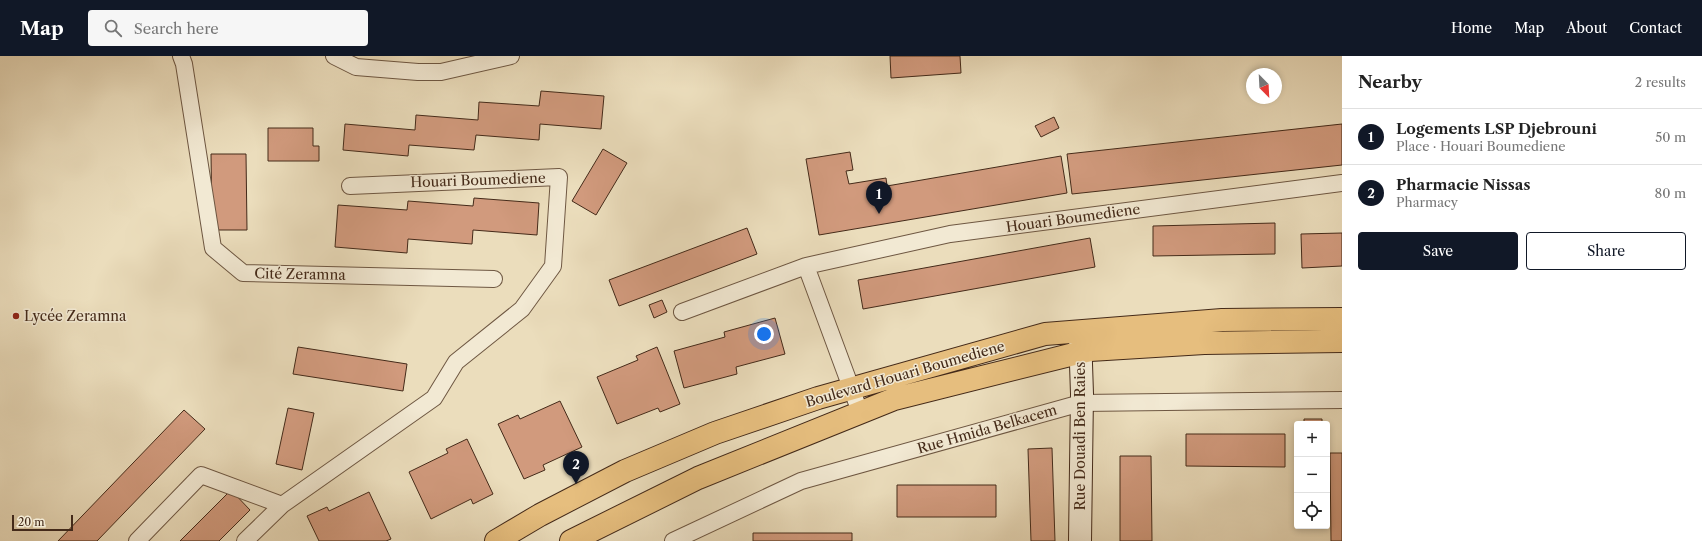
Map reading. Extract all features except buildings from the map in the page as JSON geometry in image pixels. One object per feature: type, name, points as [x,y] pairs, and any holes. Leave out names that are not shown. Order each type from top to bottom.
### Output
[{"type":"highway","name":"Boulevard Houari Boumediene","points":[[496,541],[540,515],[625,471],[714,433],[851,388],[1045,334],[1222,320],[1342,319]]},
{"type":"highway","name":"Boulevard Houari Boumediene","points":[[571,541],[698,478],[894,399],[1090,350],[1204,343],[1342,341]]},
{"type":"street","name":"Cité Zeramna","points":[[181,56],[184,64],[213,248],[243,273],[494,279]]},
{"type":"street","points":[[334,56],[356,67],[418,72],[441,72],[511,56]]},
{"type":"street","name":"Houari Boumediene","points":[[245,541],[282,505],[434,398],[456,362],[522,309],[553,266],[559,177],[350,186]]},
{"type":"street","name":"Houari Boumediene","points":[[682,312],[806,266],[950,234],[1342,183]]},
{"type":"street","points":[[806,266],[860,412]]},
{"type":"street","name":"Rue Douadi Ben Raies","points":[[1080,331],[1080,541]]},
{"type":"street","name":"Rue Hmida Belkacem","points":[[673,541],[800,481],[1081,403],[1342,400]]},
{"type":"street","points":[[137,541],[201,475],[282,505]]},
{"type":"place","name":"Logements LSP Djebrouni","points":[[879,214]]},
{"type":"place","name":"Lycée Zeramna","points":[[16,316]]},
{"type":"place","name":"Pharmacie Nissas","points":[[576,484]]}]
